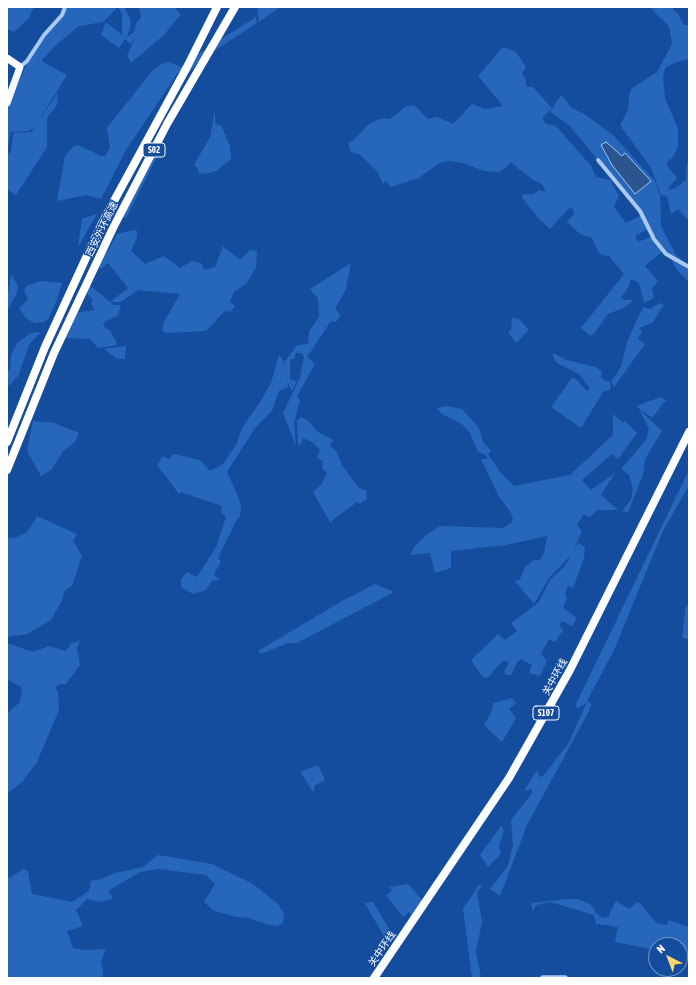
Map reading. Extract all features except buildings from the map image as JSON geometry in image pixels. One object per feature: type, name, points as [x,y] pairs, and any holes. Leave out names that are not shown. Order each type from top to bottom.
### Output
[{"type":"highway","name":"西安外环高速","points":[[7,442],[46,347],[108,211],[187,67],[217,7]]},
{"type":"highway","name":"西安外环高速","points":[[7,470],[66,327],[113,228],[167,124],[235,7]]},
{"type":"highway","name":"关中环线","points":[[374,978],[509,778],[570,670],[689,432]]},
{"type":"highway","name":"关中环线","points":[[379,978],[512,780],[574,672],[689,440]]},
{"type":"main road","points":[[7,58],[20,66],[7,102]]},
{"type":"street","points":[[20,66],[27,61],[44,35],[62,15],[65,7]]},
{"type":"street","points":[[598,160],[640,211],[654,239],[666,254],[689,267]]},
{"type":"street","points":[[543,978],[565,978]]},
{"type":"shaded area","points":[[7,7],[34,7],[29,18],[14,32],[7,29]]},
{"type":"shaded area","points":[[64,7],[118,7],[103,22],[79,26],[55,46],[41,61],[67,75],[39,120],[58,93],[57,105],[47,118],[47,147],[16,195],[7,189],[7,155],[11,151],[13,133],[31,132],[35,127],[29,131],[11,132],[7,151],[7,108],[35,46],[62,14]]},
{"type":"shaded area","points":[[118,7],[124,7],[130,18],[131,25],[127,37],[134,32],[136,23],[141,18],[139,7],[174,7],[181,14],[164,35],[131,63],[127,55],[136,37],[131,44],[125,39],[119,48],[101,35],[106,22],[122,35],[122,14]]},
{"type":"shaded area","points":[[260,7],[280,7],[259,22],[257,9]]},
{"type":"shaded area","points":[[651,7],[673,7],[673,10],[679,15],[684,25],[688,25],[689,59],[674,63],[665,68],[663,78],[665,98],[678,129],[678,147],[672,158],[666,164],[677,178],[668,190],[676,188],[686,180],[687,163],[689,158],[689,221],[678,209],[671,214],[667,197],[661,195],[651,168],[620,125],[628,110],[629,95],[632,88],[657,72],[672,44],[670,30],[667,24]]},
{"type":"shaded area","points":[[256,17],[257,23],[200,60],[188,74],[179,71],[126,150],[101,199],[86,195],[57,201],[65,156],[73,147],[78,145],[101,156],[105,156],[110,148],[107,128],[152,71],[161,64],[169,62],[181,67],[190,59]]},
{"type":"shaded area","points":[[503,47],[516,52],[526,67],[522,74],[526,80],[526,85],[528,87],[533,87],[552,108],[542,118],[546,124],[556,126],[591,166],[596,177],[610,180],[619,196],[614,207],[626,223],[642,215],[648,229],[635,236],[638,242],[652,236],[663,251],[645,266],[658,281],[652,289],[654,298],[644,303],[639,283],[631,279],[628,288],[621,297],[624,300],[634,300],[624,308],[608,314],[593,335],[589,335],[581,328],[624,274],[609,256],[599,253],[592,238],[580,234],[567,222],[574,214],[573,209],[569,208],[550,229],[540,220],[523,199],[522,195],[534,194],[539,190],[546,192],[542,184],[533,180],[510,162],[508,166],[499,172],[484,171],[463,163],[449,161],[439,163],[419,178],[391,187],[386,181],[383,184],[377,171],[359,154],[351,152],[348,143],[353,141],[368,125],[379,119],[390,119],[405,107],[414,105],[428,119],[437,117],[453,124],[472,104],[485,109],[503,106],[478,76]]},
{"type":"shaded area","points":[[561,95],[572,108],[584,114],[613,135],[655,181],[660,195],[661,226],[676,255],[689,266],[689,282],[676,269],[670,257],[650,229],[641,211],[569,125],[550,112]]},
{"type":"shaded area","points":[[215,110],[215,121],[217,125],[221,125],[230,146],[231,159],[216,171],[199,174],[198,168],[194,165],[210,137]]},
{"type":"shaded area","points":[[606,142],[622,156],[625,153],[651,181],[635,194],[612,165],[601,145]]},
{"type":"shaded area","points":[[158,155],[126,218],[115,214],[142,167],[152,156]]},
{"type":"shaded area","points":[[97,214],[78,247],[82,219]]},
{"type":"shaded area","points":[[134,230],[137,231],[137,237],[131,251],[145,264],[164,256],[180,268],[192,261],[201,263],[204,270],[215,267],[223,246],[240,260],[250,250],[257,251],[256,268],[246,284],[234,292],[230,302],[235,306],[230,312],[225,311],[206,331],[165,333],[162,329],[165,320],[180,294],[139,290],[120,302],[110,302],[128,288],[108,263],[101,269],[97,265],[109,249],[117,234]]},
{"type":"shaded area","points":[[351,263],[346,289],[335,309],[341,315],[336,322],[331,321],[307,357],[315,364],[297,396],[300,400],[294,423],[296,446],[283,413],[300,378],[304,357],[302,353],[296,353],[294,359],[290,359],[290,380],[297,381],[292,391],[287,381],[288,387],[279,391],[272,411],[255,428],[227,472],[240,501],[241,510],[239,519],[237,519],[218,558],[221,562],[214,574],[219,580],[212,581],[206,590],[193,594],[181,587],[181,579],[187,572],[197,577],[216,547],[226,517],[221,512],[222,506],[181,492],[179,494],[157,465],[163,456],[169,459],[174,454],[200,460],[210,471],[223,464],[236,445],[243,426],[261,401],[271,383],[279,355],[285,365],[285,361],[298,345],[308,344],[309,331],[319,317],[318,298],[310,289]]},
{"type":"shaded area","points":[[11,274],[18,286],[17,293],[7,311],[7,292],[9,290]]},
{"type":"shaded area","points":[[41,281],[62,283],[58,296],[55,297],[58,297],[49,318],[44,322],[34,323],[26,318],[19,308],[28,300],[24,290],[27,286]]},
{"type":"shaded area","points":[[87,283],[113,305],[121,305],[118,315],[103,323],[105,328],[110,330],[118,345],[98,348],[90,339],[65,338],[74,313],[95,310],[91,304],[93,300],[83,290]]},
{"type":"shaded area","points":[[660,303],[664,305],[652,323],[639,328],[642,332],[638,339],[645,344],[614,387],[611,382],[621,367],[627,342],[643,307],[650,309]]},
{"type":"shaded area","points":[[512,318],[519,319],[529,330],[516,343],[508,332],[511,330]]},
{"type":"shaded area","points":[[41,332],[30,343],[18,376],[9,386],[7,373],[10,369],[11,355],[17,343],[31,333]]},
{"type":"shaded area","points":[[126,346],[125,359],[117,359],[104,349]]},
{"type":"shaded area","points":[[553,353],[567,360],[596,367],[602,372],[601,378],[610,382],[611,389],[603,392],[581,428],[551,407],[572,378],[576,379],[585,389],[589,391],[589,387],[579,374],[557,363],[553,357]]},
{"type":"shaded area","points":[[661,397],[666,400],[652,418],[636,406]]},
{"type":"shaded area","points":[[447,406],[462,409],[479,428],[483,442],[491,451],[488,454],[500,472],[514,486],[570,475],[613,435],[613,414],[623,423],[625,421],[637,433],[618,459],[612,454],[582,480],[591,490],[615,473],[601,495],[618,510],[597,510],[590,517],[584,514],[577,525],[582,531],[572,553],[578,543],[585,547],[584,558],[573,588],[568,586],[565,594],[567,598],[563,608],[577,618],[572,626],[562,621],[559,626],[563,630],[555,642],[549,639],[541,654],[547,661],[540,676],[529,673],[532,665],[521,659],[517,662],[511,675],[506,675],[504,672],[509,663],[507,661],[503,661],[490,676],[486,678],[482,676],[471,660],[498,634],[505,640],[517,631],[511,623],[539,602],[550,580],[565,566],[571,555],[549,578],[534,604],[515,581],[520,579],[525,567],[534,560],[540,560],[544,553],[547,536],[506,545],[451,551],[451,568],[435,573],[430,553],[410,555],[415,546],[426,535],[440,526],[502,528],[511,523],[513,519],[511,513],[498,495],[481,459],[487,459],[486,455],[478,452],[470,433],[462,424],[442,414],[437,408]]},
{"type":"shaded area","points":[[639,409],[662,431],[645,459],[643,475],[628,512],[622,511],[631,500],[633,489],[629,475],[621,469],[646,440],[649,429]]},
{"type":"shaded area","points":[[301,417],[307,420],[318,432],[333,440],[330,445],[332,449],[332,447],[336,451],[342,465],[358,487],[367,491],[366,500],[359,504],[357,502],[330,522],[313,492],[321,485],[327,473],[322,468],[323,461],[317,458],[320,450],[312,442],[303,438],[301,444],[298,445],[297,420]]},
{"type":"shaded area","points":[[33,421],[54,423],[79,433],[75,442],[63,451],[52,469],[41,476],[27,451]]},
{"type":"shaded area","points":[[689,470],[688,487],[663,531],[614,650],[587,701],[591,704],[589,711],[527,825],[500,896],[490,889],[508,866],[513,845],[511,820],[532,793],[532,789],[524,791],[537,770],[539,777],[543,776],[568,744],[587,702],[579,708],[575,706]]},
{"type":"shaded area","points":[[37,516],[77,534],[73,541],[82,556],[72,586],[64,591],[63,598],[51,620],[27,634],[7,637],[7,537],[15,538],[27,532]]},
{"type":"shaded area","points":[[375,584],[394,592],[297,643],[288,643],[261,654],[258,651],[342,601]]},
{"type":"shaded area","points":[[686,604],[689,609],[689,640],[682,637]]},
{"type":"shaded area","points":[[80,640],[77,648],[80,665],[66,684],[58,685],[55,688],[58,692],[59,710],[37,762],[23,781],[7,794],[7,714],[20,702],[22,692],[21,687],[7,679],[7,643],[33,652],[49,646],[66,651],[71,644]]},
{"type":"shaded area","points":[[512,698],[516,703],[509,709],[516,718],[502,742],[484,725],[492,711],[493,703]]},
{"type":"shaded area","points":[[318,765],[325,780],[314,786],[314,793],[300,772]]},
{"type":"shaded area","points":[[501,826],[504,830],[499,846],[501,854],[488,867],[480,855]]},
{"type":"shaded area","points":[[158,855],[212,864],[253,884],[277,903],[284,913],[283,923],[277,926],[269,925],[249,918],[237,917],[214,911],[204,902],[215,884],[206,875],[159,869],[140,872],[108,891],[113,899],[98,902],[87,899],[76,910],[83,926],[67,931],[73,948],[86,950],[106,949],[101,961],[103,972],[102,978],[7,978],[7,876],[10,878],[23,869],[28,871],[32,894],[72,902],[89,891],[91,881],[101,879],[115,873],[143,867]]},
{"type":"shaded area","points":[[408,884],[424,902],[412,916],[409,912],[403,917],[386,895],[392,891],[390,887]]},
{"type":"shaded area","points":[[473,885],[482,886],[477,892],[482,922],[476,951],[481,977],[472,977],[463,909],[478,886]]},
{"type":"shaded area","points":[[579,899],[591,905],[596,913],[603,918],[608,917],[616,901],[629,909],[637,902],[641,904],[656,923],[667,925],[668,920],[689,927],[689,961],[688,937],[648,937],[648,948],[615,942],[618,927],[596,924],[594,915],[550,902],[536,905],[533,912],[531,903]]},
{"type":"shaded area","points":[[373,902],[394,937],[387,942],[365,903]]}]
